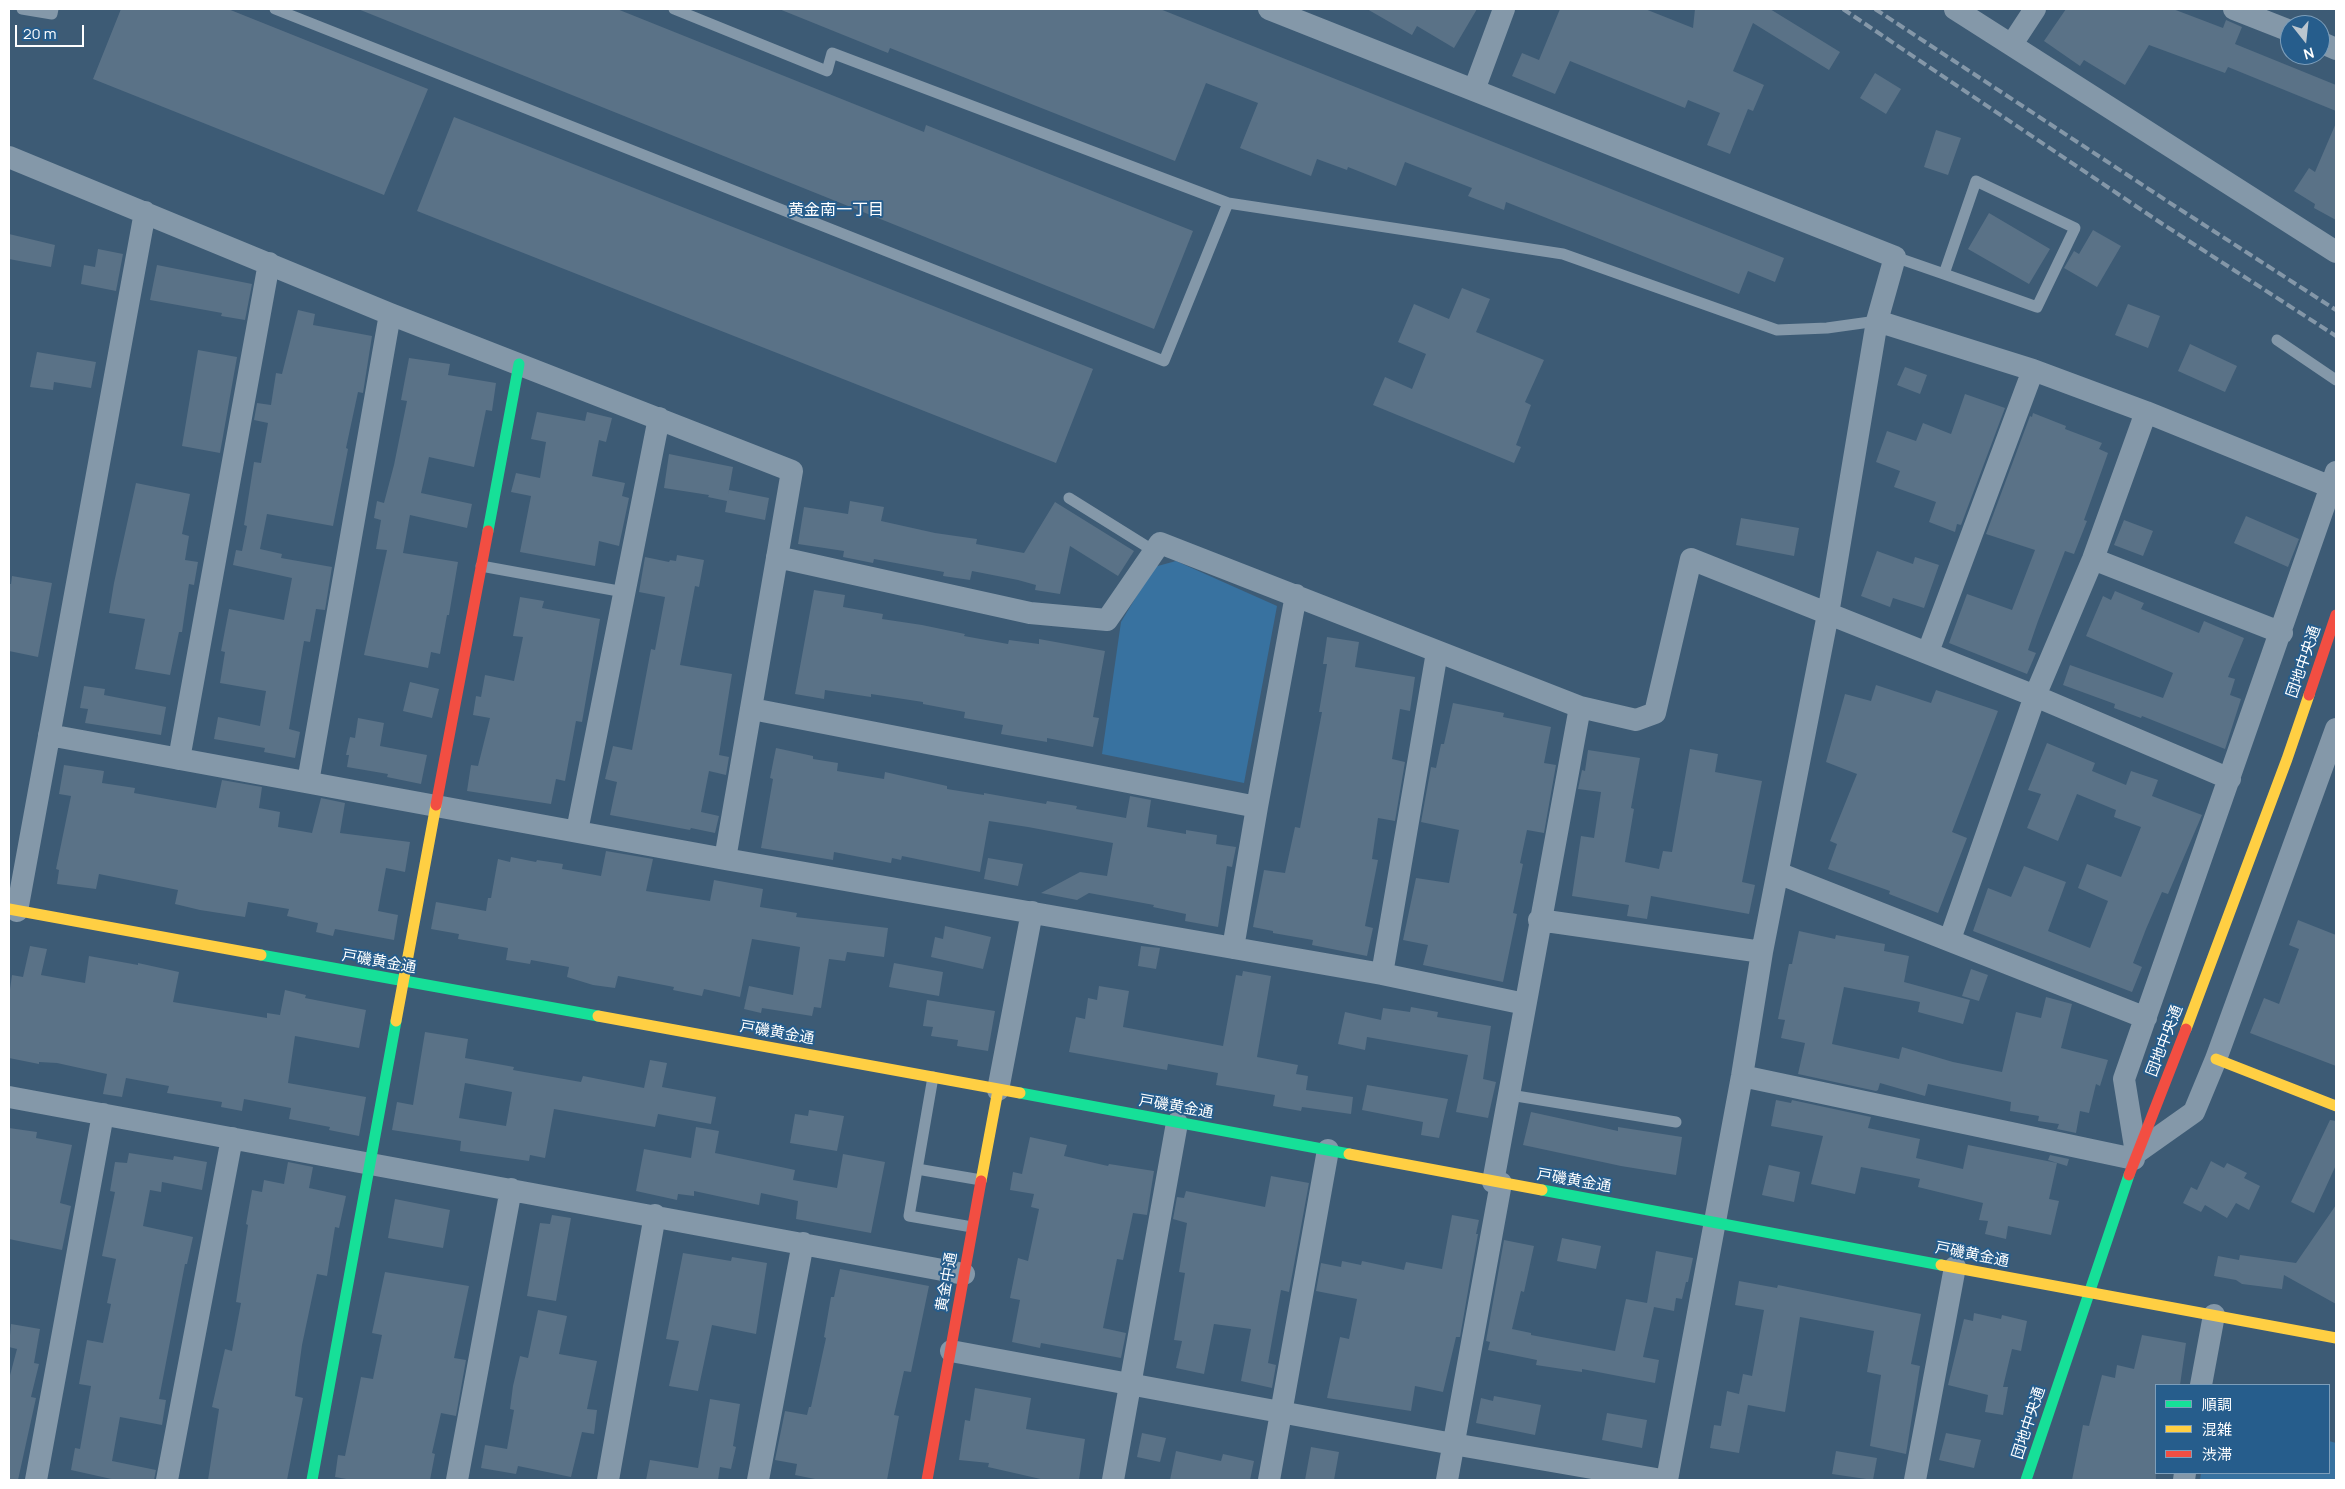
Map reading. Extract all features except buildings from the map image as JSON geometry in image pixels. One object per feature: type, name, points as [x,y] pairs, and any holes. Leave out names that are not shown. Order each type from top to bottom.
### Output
[{"type":"street","points":[[1269,9],[1895,257],[1878,320],[1828,614],[1762,952],[1742,1076],[1667,1480]]},
{"type":"street","points":[[1474,90],[1504,9]]},
{"type":"street","points":[[1955,9],[2336,252]]},
{"type":"street","points":[[2012,44],[2035,9]]},
{"type":"street","points":[[2234,9],[2280,27]]},
{"type":"street","points":[[9,157],[390,314],[792,471],[725,859]]},
{"type":"street","points":[[13,910],[49,735],[144,212]]},
{"type":"street","points":[[179,759],[269,263]]},
{"type":"street","points":[[308,782],[390,314]]},
{"type":"street","points":[[1878,320],[2033,370],[2334,480],[2282,633],[2124,1079],[2135,1156]]},
{"type":"street","points":[[312,1480],[436,804],[520,364]]},
{"type":"street","points":[[1928,652],[2033,370]]},
{"type":"street","points":[[1950,939],[2035,696],[2093,559],[2146,412]]},
{"type":"street","points":[[576,831],[659,418]]},
{"type":"street","points":[[777,557],[1030,613],[1108,620],[1160,543],[1580,707],[1636,720],[1656,713],[1691,559],[1928,652],[2230,779]]},
{"type":"street","points":[[2093,559],[2282,633]]},
{"type":"street","points":[[1233,948],[1296,595]]},
{"type":"street","name":"団地中央通","points":[[2026,1480],[2135,1156],[2179,1047],[2287,760],[2336,615]]},
{"type":"street","points":[[1382,974],[1436,652]]},
{"type":"street","points":[[1447,1480],[1539,920],[1580,707]]},
{"type":"street","points":[[752,709],[1257,807]]},
{"type":"street","points":[[49,735],[436,804],[725,859],[1382,974],[1525,1004]]},
{"type":"street","points":[[1742,1076],[2135,1156],[2194,1112],[2216,1059],[2335,737]]},
{"type":"street","points":[[1778,873],[1950,939],[2146,1018]]},
{"type":"street","name":"戸磯黄金通","points":[[13,910],[933,1077],[2336,1338]]},
{"type":"street","points":[[998,1090],[1032,912]]},
{"type":"street","points":[[1539,920],[1762,952]]},
{"type":"street","points":[[2216,1059],[2336,1106]]},
{"type":"street","name":"黄金中通","points":[[927,1480],[998,1090]]},
{"type":"street","points":[[9,1097],[964,1274]]},
{"type":"street","points":[[36,1480],[103,1114]]},
{"type":"street","points":[[1113,1480],[1177,1123]]},
{"type":"street","points":[[167,1480],[232,1138]]},
{"type":"street","points":[[1269,1480],[1328,1150]]},
{"type":"street","points":[[457,1480],[511,1189]]},
{"type":"street","points":[[608,1480],[656,1216]]},
{"type":"street","points":[[758,1480],[803,1243]]},
{"type":"street","points":[[1915,1480],[1955,1266]]},
{"type":"street","points":[[2201,1384],[2214,1316]]},
{"type":"street","points":[[951,1351],[1453,1444],[1662,1480]]},
{"type":"lane","points":[[22,9],[52,14],[53,9]]},
{"type":"lane","points":[[275,9],[1164,361],[1228,203]]},
{"type":"lane","points":[[674,9],[827,71],[832,52],[1228,203],[1564,254],[1777,330],[1827,328],[1878,320]]},
{"type":"lane","points":[[1895,257],[2037,307],[2075,228],[1976,180],[1944,274]]},
{"type":"lane","points":[[2277,340],[2336,380]]},
{"type":"lane","points":[[1069,498],[1154,551]]},
{"type":"lane","points":[[481,566],[624,592]]},
{"type":"lane","points":[[933,1077],[909,1216],[972,1226]]},
{"type":"lane","points":[[1510,1095],[1676,1122]]},
{"type":"lane","points":[[917,1169],[981,1180]]},
{"type":"shaded area","points":[[1176,561],[1277,606],[1244,783],[1102,754],[1121,622],[1154,567]]},
{"type":"shaded area","points":[[2330,1441],[2336,1443],[2336,1480],[2200,1480],[2201,1474],[2330,1474]]},
{"type":"railway","points":[[1843,9],[2161,223],[2336,336]]},
{"type":"railway","points":[[1875,9],[2336,310]]},
{"type":"traffic: fast","points":[[488,531],[519,364]]},
{"type":"traffic: fast","points":[[261,955],[598,1016]]},
{"type":"traffic: fast","points":[[312,1480],[396,1021]]},
{"type":"traffic: fast","points":[[1020,1093],[1349,1154]]},
{"type":"traffic: fast","points":[[2026,1480],[2129,1175]]},
{"type":"traffic: fast","points":[[1542,1190],[1941,1265]]},
{"type":"traffic: slow","points":[[2186,1029],[2309,695]]},
{"type":"traffic: slow","points":[[396,1021],[436,805]]},
{"type":"traffic: slow","points":[[9,909],[261,955]]},
{"type":"traffic: slow","points":[[598,1016],[1020,1093]]},
{"type":"traffic: slow","points":[[2216,1059],[2336,1106]]},
{"type":"traffic: slow","points":[[981,1181],[998,1090]]},
{"type":"traffic: slow","points":[[1349,1154],[1542,1190]]},
{"type":"traffic: slow","points":[[1941,1265],[2336,1338]]},
{"type":"traffic: jam","points":[[436,805],[488,531]]},
{"type":"traffic: jam","points":[[2309,695],[2336,615]]},
{"type":"traffic: jam","points":[[2129,1175],[2186,1029]]},
{"type":"traffic: jam","points":[[927,1480],[981,1181]]},
{"type":"district","name":"黄金南一丁目","points":[[836,211]]}]
